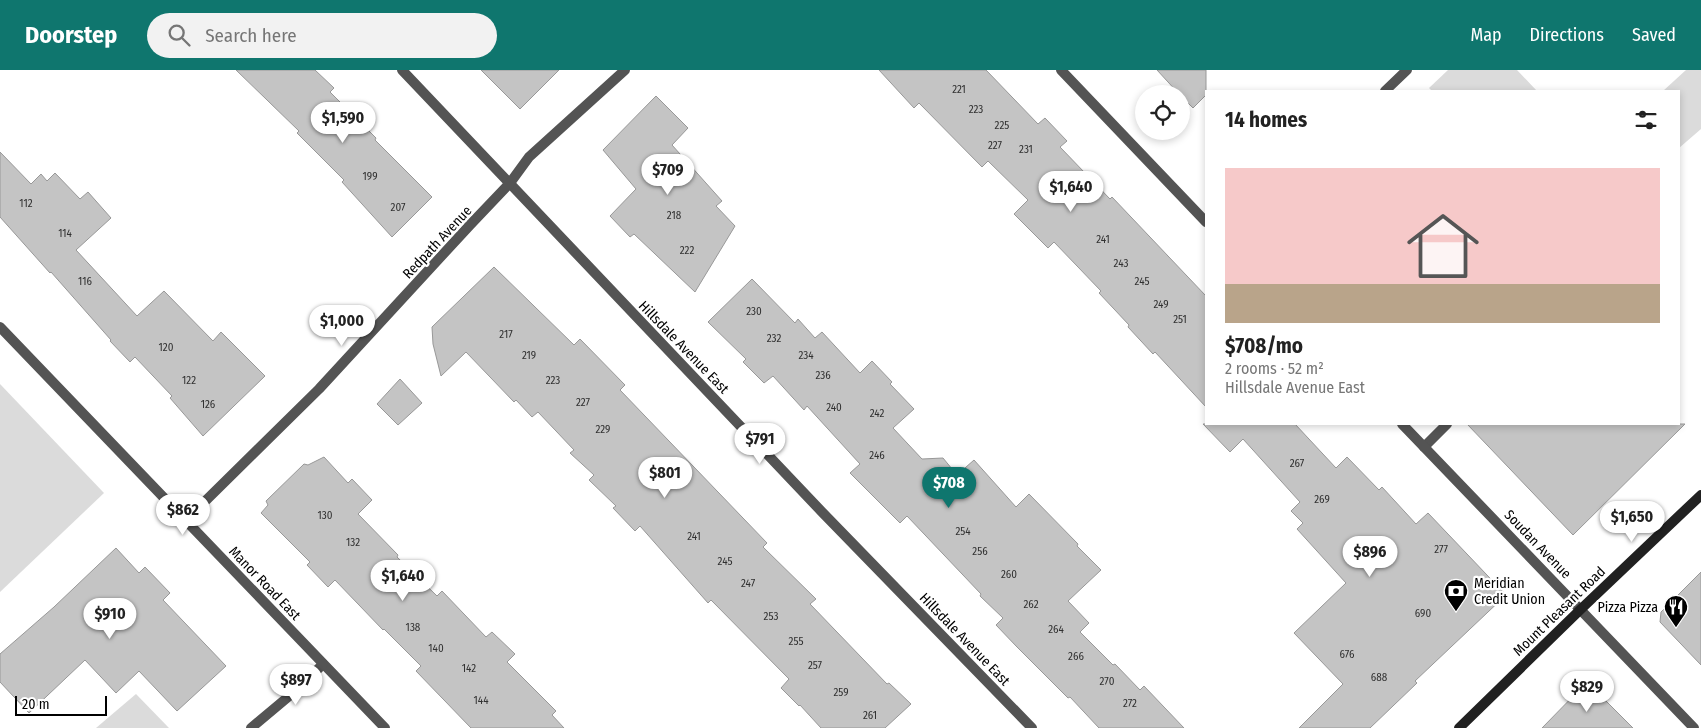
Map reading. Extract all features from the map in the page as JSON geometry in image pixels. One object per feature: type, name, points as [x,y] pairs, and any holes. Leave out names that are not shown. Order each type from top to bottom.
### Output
[{"type":"main road","name":"Mount Pleasant Road","points":[[1459,728],[1701,495]]},
{"type":"street","name":"Hillsdale Avenue East","points":[[402,70],[822,512],[1032,728]]},
{"type":"street","name":"Redpath Avenue","points":[[185,521],[319,390],[510,183],[529,157],[625,70]]},
{"type":"street","points":[[1061,70],[1205,221]]},
{"type":"street","points":[[1386,90],[1407,70]]},
{"type":"street","name":"Manor Road East","points":[[0,327],[385,728]]},
{"type":"street","name":"Soudan Avenue","points":[[1403,425],[1694,728]]},
{"type":"street","points":[[1424,447],[1446,425]]},
{"type":"street","points":[[251,728],[324,664]]},
{"type":"shaded area","points":[[1448,70],[1517,70],[1536,90],[1431,90],[1429,88]]},
{"type":"shaded area","points":[[1686,70],[1701,70],[1701,129],[1680,147],[1680,90],[1664,90]]},
{"type":"shaded area","points":[[0,384],[104,493],[0,592]]},
{"type":"shaded area","points":[[136,694],[169,728],[96,728]]},
{"type":"building","points":[[236,70],[315,70],[334,88],[330,92],[432,197],[392,237],[342,182],[344,180],[297,133],[299,131]]},
{"type":"building","points":[[481,70],[559,70],[520,109]]},
{"type":"building","points":[[879,70],[986,70],[1038,124],[1045,118],[1067,141],[1060,147],[1110,199],[1112,197],[1205,295],[1205,406],[1155,352],[1153,354],[1128,327],[1129,325],[1099,293],[1101,291],[1054,242],[1048,248],[1014,214],[1028,200],[988,161],[982,167],[919,103],[914,108]]},
{"type":"building","points":[[1157,70],[1206,70],[1205,96],[1193,108],[1190,105],[1190,85],[1171,85]]},
{"type":"building","points":[[656,96],[688,128],[672,145],[722,201],[716,206],[735,226],[695,292],[634,234],[630,237],[610,216],[636,189],[603,150]]},
{"type":"building","points":[[0,152],[31,184],[41,174],[47,181],[55,173],[80,199],[88,192],[111,218],[76,250],[137,316],[164,291],[213,341],[221,332],[265,376],[203,436],[170,398],[172,396],[135,357],[130,362],[0,217]]},
{"type":"building","points":[[494,267],[574,345],[580,339],[625,385],[620,390],[767,543],[763,547],[816,599],[810,604],[887,684],[889,683],[911,704],[885,728],[821,728],[781,688],[789,679],[711,600],[708,603],[640,526],[635,531],[613,508],[616,506],[589,480],[594,475],[570,453],[574,450],[538,412],[532,417],[516,400],[514,402],[466,352],[441,376],[433,344],[432,327]]},
{"type":"building","points":[[752,279],[795,323],[798,319],[815,338],[822,332],[860,373],[872,361],[892,382],[890,384],[914,409],[893,428],[922,459],[943,458],[957,475],[974,460],[1016,507],[1029,494],[1078,544],[1077,546],[1101,570],[1068,601],[1089,623],[1080,632],[1140,690],[1144,686],[1184,728],[1099,728],[1070,697],[1068,698],[1017,647],[996,625],[1003,618],[980,596],[981,594],[907,516],[900,523],[850,473],[860,464],[807,406],[804,410],[773,376],[764,383],[743,362],[746,359],[708,322]]},
{"type":"building","points":[[400,379],[422,403],[398,425],[377,404]]},
{"type":"building","points":[[1203,424],[1296,425],[1336,468],[1347,457],[1379,490],[1382,487],[1416,524],[1428,513],[1506,595],[1415,681],[1417,683],[1370,728],[1299,728],[1343,684],[1294,633],[1346,583],[1297,529],[1303,523],[1291,511],[1300,502],[1243,439],[1230,452]]},
{"type":"building","points":[[1685,424],[1573,535],[1468,425]]},
{"type":"building","points":[[324,457],[348,483],[352,479],[372,500],[358,514],[398,555],[397,557],[437,596],[442,591],[486,637],[492,632],[515,654],[507,662],[556,711],[552,715],[564,728],[471,728],[416,671],[421,666],[335,580],[328,587],[307,565],[310,562],[261,513],[268,505],[266,501],[304,464],[308,465]]},
{"type":"building","points":[[116,548],[139,573],[145,567],[170,593],[163,600],[226,666],[177,711],[139,671],[116,693],[85,660],[29,713],[0,682],[0,654],[54,607]]},
{"type":"building","points":[[1701,572],[1701,665],[1660,622],[1661,612]]},
{"type":"building","points":[[1587,682],[1633,728],[1542,728]]},
{"type":"place","name":"Meridian Credit Union","points":[[1456,612]]},
{"type":"place","name":"Pizza Pizza","points":[[1676,628]]}]
